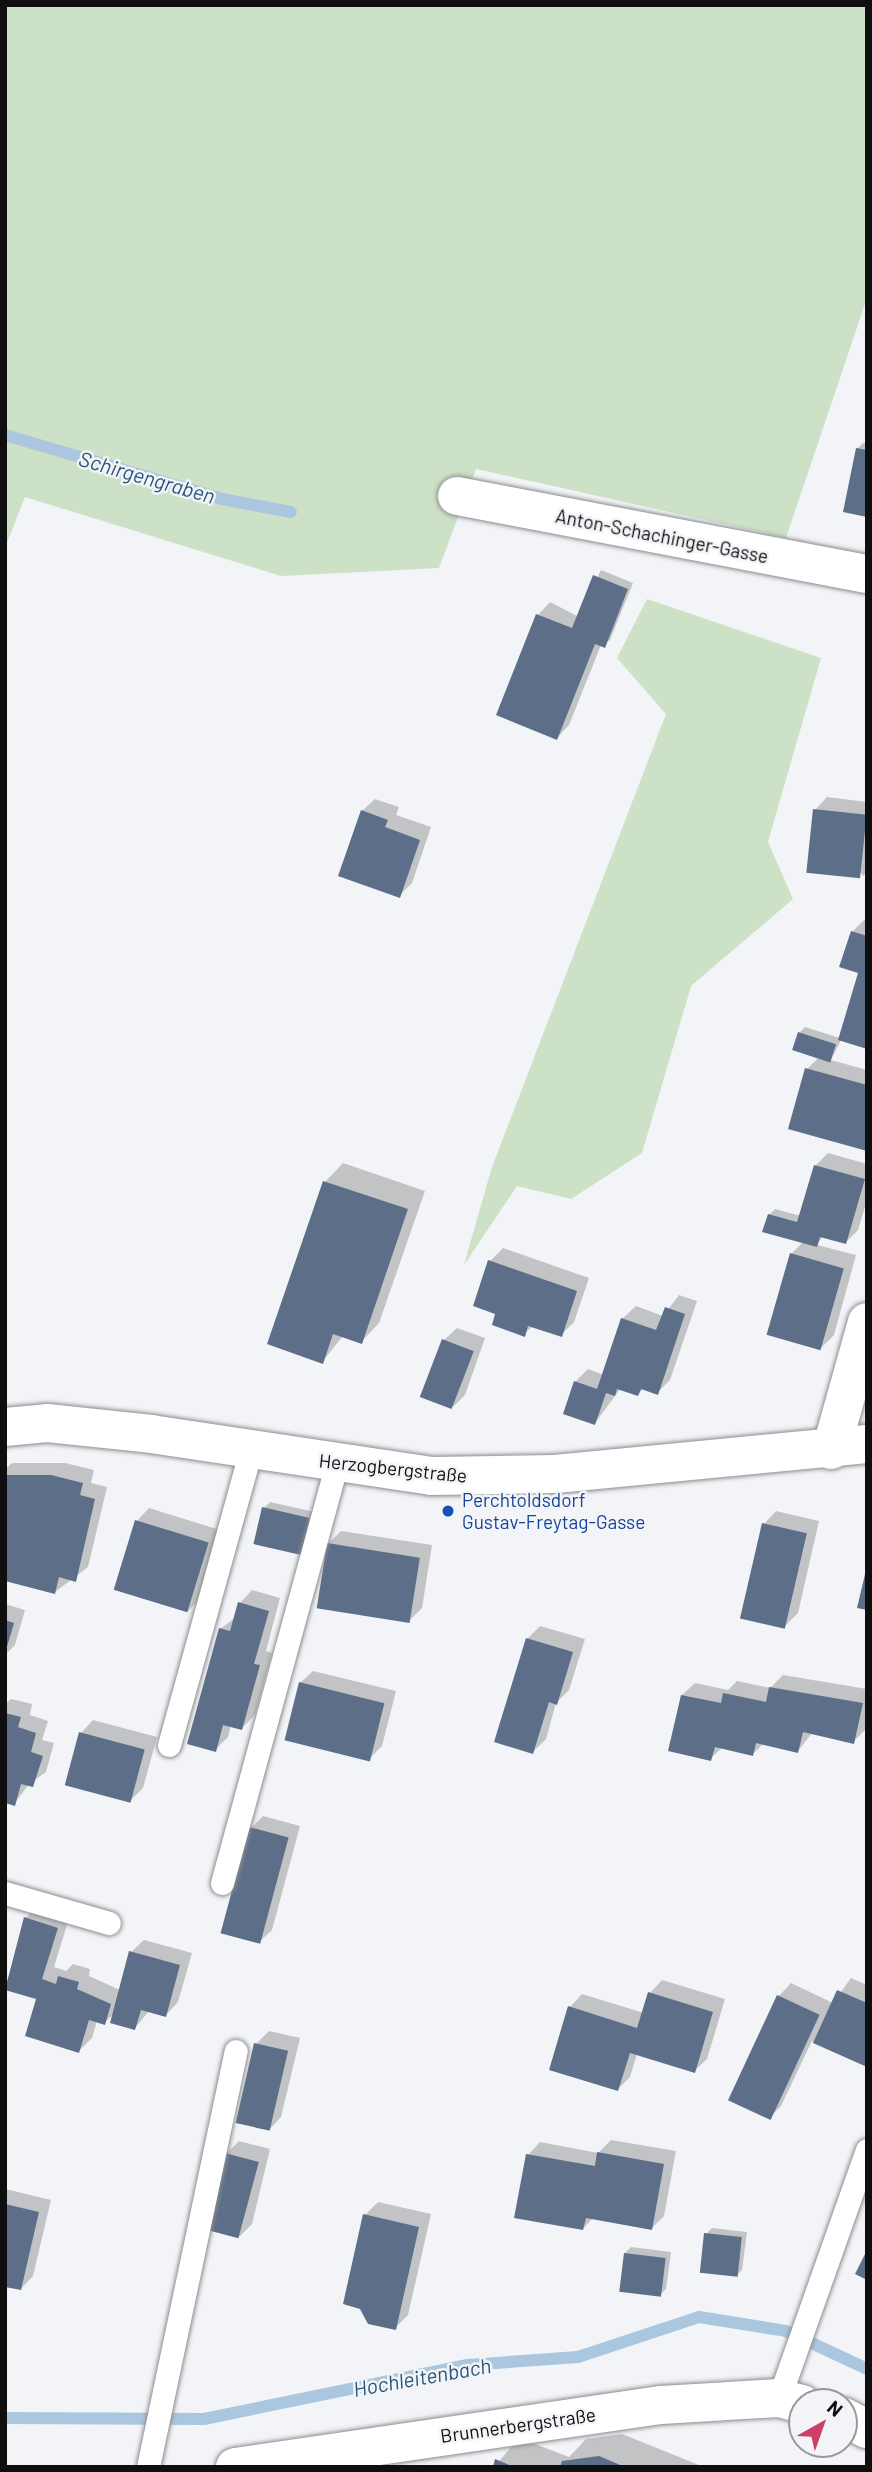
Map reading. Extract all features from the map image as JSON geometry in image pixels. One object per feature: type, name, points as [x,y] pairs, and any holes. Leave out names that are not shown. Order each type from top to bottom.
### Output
[{"type":"street","name":"Anton-Schachinger-Gasse","points":[[457,496],[867,574]]},
{"type":"street","points":[[849,1447],[867,1322]]},
{"type":"street","name":"Herzogbergstraße","points":[[5,1427],[47,1423],[432,1476],[485,1476],[849,1447]]},
{"type":"street","name":"Brunnerbergstraße","points":[[235,2467],[660,2405],[788,2401]]},
{"type":"lane","points":[[169,1745],[251,1450]]},
{"type":"lane","points":[[222,1883],[337,1463]]},
{"type":"lane","points":[[5,1893],[109,1923]]},
{"type":"lane","points":[[148,2467],[236,2051]]},
{"type":"lane","points":[[792,2388],[796,2350],[867,2150]]},
{"type":"green space","points":[[5,5],[867,5],[867,298],[786,538],[476,469],[439,568],[281,576],[25,497],[5,548]]},
{"type":"green space","points":[[647,599],[821,658],[768,842],[793,899],[691,986],[642,1153],[571,1199],[517,1186],[464,1265],[492,1167],[666,714],[617,658]]},
{"type":"building","points":[[856,448],[867,450],[867,517],[843,512]]},
{"type":"building","points":[[593,575],[628,589],[605,648],[595,644],[557,740],[496,715],[536,614],[572,628]]},
{"type":"building","points":[[813,809],[867,815],[860,878],[806,873]]},
{"type":"building","points":[[361,810],[388,820],[385,827],[420,840],[400,898],[338,876]]},
{"type":"building","points":[[851,931],[867,936],[867,1049],[838,1040],[858,973],[839,967]]},
{"type":"building","points":[[798,1032],[836,1044],[830,1062],[792,1050]]},
{"type":"building","points":[[805,1068],[867,1085],[867,1151],[788,1129]]},
{"type":"building","points":[[814,1165],[865,1179],[846,1244],[820,1237],[817,1247],[762,1232],[768,1214],[797,1222]]},
{"type":"building","points":[[323,1181],[408,1209],[362,1344],[333,1334],[323,1364],[267,1344]]},
{"type":"building","points":[[790,1253],[844,1268],[820,1350],[767,1335]]},
{"type":"building","points":[[488,1260],[577,1291],[562,1337],[528,1326],[525,1337],[492,1325],[495,1314],[473,1306]]},
{"type":"building","points":[[665,1307],[685,1314],[658,1395],[641,1389],[638,1396],[617,1389],[615,1396],[606,1393],[595,1425],[563,1414],[574,1381],[597,1389],[621,1318],[656,1330]]},
{"type":"building","points":[[442,1339],[474,1351],[452,1409],[420,1397]]},
{"type":"building","points":[[5,1475],[51,1475],[83,1483],[80,1495],[95,1499],[76,1582],[59,1577],[55,1594],[5,1581]]},
{"type":"building","points":[[262,1507],[310,1518],[301,1555],[253,1544]]},
{"type":"building","points":[[135,1520],[209,1543],[187,1612],[114,1590]]},
{"type":"building","points":[[762,1523],[807,1533],[785,1629],[740,1618]]},
{"type":"building","points":[[327,1543],[420,1558],[410,1623],[317,1608]]},
{"type":"building","points":[[867,1570],[867,1610],[857,1608]]},
{"type":"building","points":[[238,1602],[269,1611],[254,1664],[260,1665],[242,1730],[223,1725],[216,1752],[187,1744],[219,1628],[230,1631]]},
{"type":"building","points":[[5,1620],[14,1623],[6,1650],[5,1650]]},
{"type":"building","points":[[526,1638],[573,1652],[557,1705],[549,1702],[533,1754],[494,1742]]},
{"type":"building","points":[[299,1682],[384,1703],[370,1762],[284,1740]]},
{"type":"building","points":[[769,1687],[863,1703],[854,1744],[803,1732],[798,1753],[756,1743],[753,1756],[715,1747],[711,1761],[668,1751],[681,1695],[721,1703],[723,1693],[766,1702]]},
{"type":"building","points":[[5,1713],[21,1717],[18,1727],[36,1733],[31,1752],[43,1756],[33,1787],[21,1784],[15,1806],[5,1803]]},
{"type":"building","points":[[79,1732],[145,1750],[130,1803],[65,1785]]},
{"type":"building","points":[[249,1827],[289,1838],[260,1944],[221,1933]]},
{"type":"building","points":[[24,1917],[58,1928],[42,1979],[56,1984],[58,1976],[79,1982],[77,1989],[111,2004],[105,2025],[89,2020],[79,2053],[25,2036],[36,1999],[5,1990]]},
{"type":"building","points":[[129,1951],[180,1965],[166,2017],[141,2010],[135,2030],[110,2023]]},
{"type":"building","points":[[837,1990],[867,2003],[867,2067],[813,2043]]},
{"type":"building","points":[[648,1992],[713,2012],[695,2073],[630,2053],[618,2091],[549,2070],[568,2006],[637,2028]]},
{"type":"building","points":[[777,1995],[820,2015],[771,2120],[728,2100]]},
{"type":"building","points":[[254,2043],[288,2051],[270,2131],[236,2123]]},
{"type":"building","points":[[597,2152],[664,2164],[652,2230],[586,2218],[583,2230],[514,2218],[526,2154],[595,2166]]},
{"type":"building","points":[[225,2153],[259,2162],[238,2238],[205,2229]]},
{"type":"building","points":[[5,2204],[39,2212],[21,2290],[5,2287]]},
{"type":"building","points":[[363,2214],[419,2227],[396,2330],[368,2324],[360,2309],[343,2304]]},
{"type":"building","points":[[704,2233],[742,2237],[738,2277],[700,2273]]},
{"type":"building","points":[[867,2250],[867,2280],[855,2274]]},
{"type":"building","points":[[624,2253],[666,2258],[661,2297],[619,2292]]},
{"type":"building","points":[[599,2456],[625,2467],[560,2467],[562,2461]]},
{"type":"building","points":[[495,2459],[514,2467],[493,2467]]},
{"type":"waterway","name":"Schirgengraben","points":[[5,435],[222,499],[291,512]]},
{"type":"waterway","name":"Hochleitenbach","points":[[5,2418],[204,2419],[468,2365],[578,2357],[699,2317],[786,2331],[867,2369]]},
{"type":"place","name":"Perchtoldsdorf Gustav-Freytag-Gasse","points":[[448,1511]]}]
